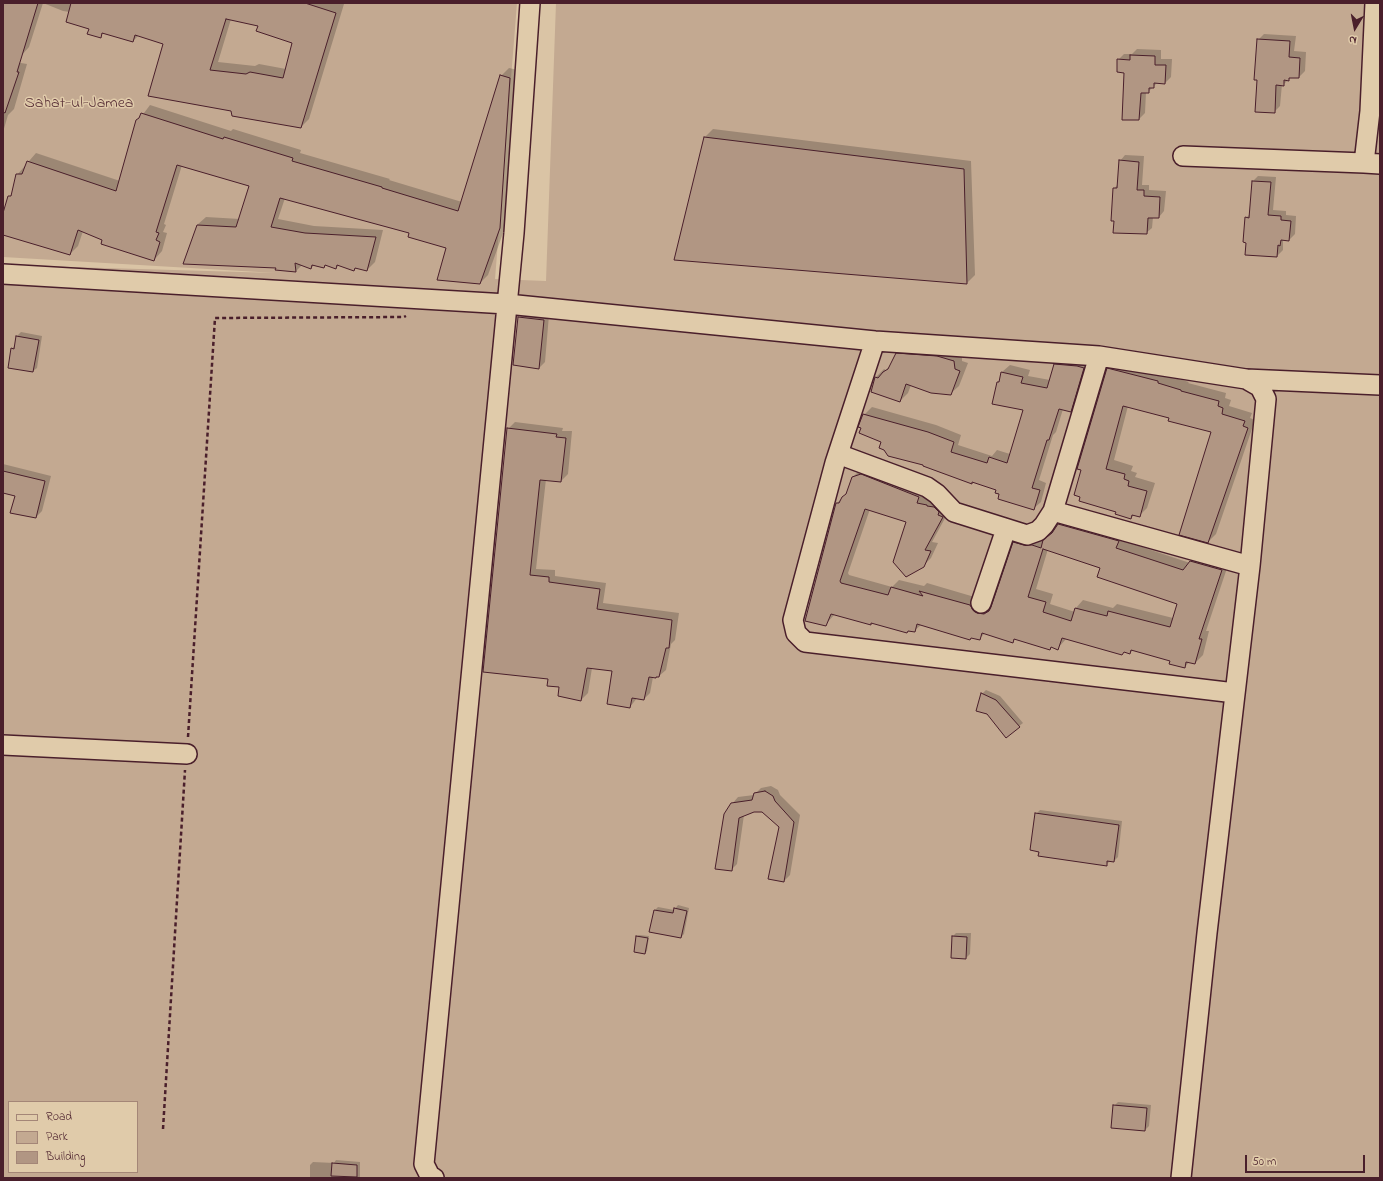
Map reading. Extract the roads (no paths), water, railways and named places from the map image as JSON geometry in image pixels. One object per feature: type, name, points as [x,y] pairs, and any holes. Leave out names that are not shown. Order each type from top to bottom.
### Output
[{"type":"street","points":[[434,1178],[430,1176],[424,1164],[514,233],[530,3]]},
{"type":"street","points":[[1183,156],[1372,164],[1370,111],[1375,3]]},
{"type":"street","points":[[3,274],[507,304],[876,341],[1099,356],[1246,379],[1380,385]]},
{"type":"street","points":[[876,341],[838,454],[792,620],[796,633],[805,642],[1235,693]]},
{"type":"street","points":[[838,454],[927,487],[937,494],[954,512],[1027,535],[1038,531],[1053,511],[1099,356]]},
{"type":"street","points":[[1181,1178],[1206,934],[1250,566],[1266,398],[1260,387],[1246,379]]},
{"type":"street","points":[[1053,511],[1250,566]]},
{"type":"street","points":[[981,603],[1006,529]]},
{"type":"street","points":[[3,745],[186,754]]},
{"type":"park label","name":"Sahat-ul-Jamea","points":[[79,104]]}]
